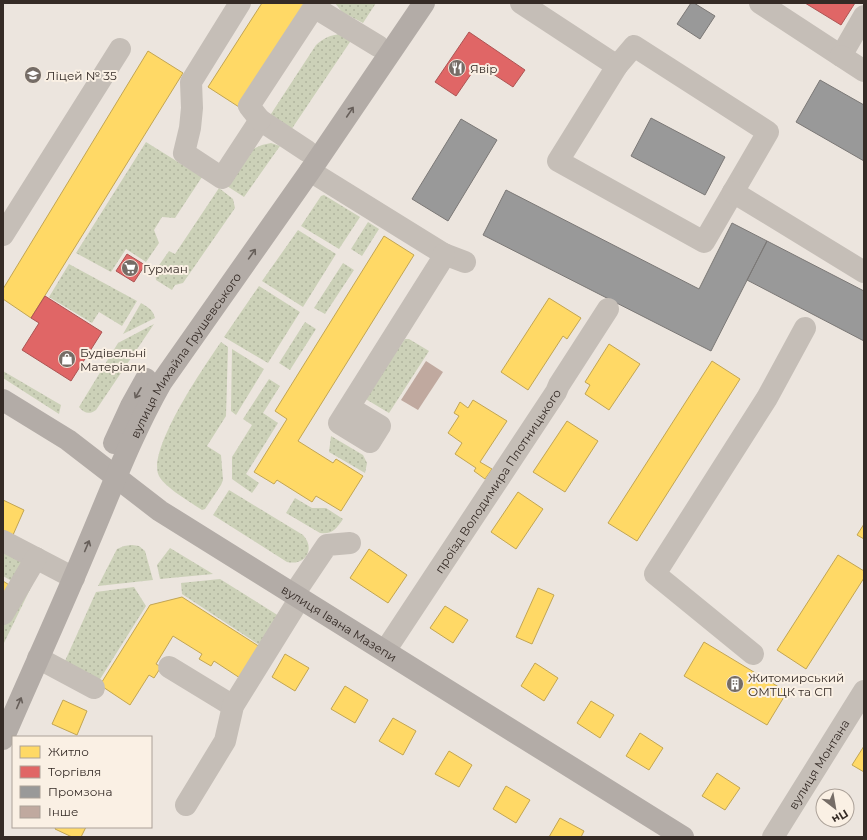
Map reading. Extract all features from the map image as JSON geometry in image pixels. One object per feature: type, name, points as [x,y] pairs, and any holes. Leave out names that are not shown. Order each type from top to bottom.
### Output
[{"type":"main road","name":"вулиця Михайла Грушевського","points":[[309,161],[378,46],[406,3]]},
{"type":"main road","name":"вулиця Михайла Грушевського","points":[[3,702],[67,574],[110,473],[136,431],[161,383],[309,161],[424,3]]},
{"type":"main road","name":"вулиця Івана Мазепи","points":[[3,400],[68,440],[160,512],[683,837]]},
{"type":"main road","name":"вулиця Михайла Грушевського","points":[[3,739],[38,658],[67,574]]},
{"type":"street","points":[[240,3],[191,82],[192,108],[190,128],[184,153],[222,178],[260,120]]},
{"type":"street","points":[[521,3],[617,66]]},
{"type":"street","points":[[760,3],[864,71]]},
{"type":"street","points":[[378,46],[314,7],[248,106],[260,120],[309,161],[444,254],[465,262]]},
{"type":"street","points":[[841,56],[864,16]]},
{"type":"street","points":[[634,46],[768,132],[704,242],[558,161],[617,66],[634,46]]},
{"type":"street","points":[[3,235],[120,49]]},
{"type":"street","points":[[733,192],[864,272]]},
{"type":"street","points":[[350,408],[443,258],[444,254]]},
{"type":"street","name":"проїзд Володимира Плотницького","points":[[385,652],[556,392],[608,309]]},
{"type":"street","points":[[753,654],[655,574],[767,398],[805,328]]},
{"type":"street","points":[[3,541],[67,574]]},
{"type":"street","points":[[186,805],[225,741],[233,706],[328,545],[350,543]]},
{"type":"street","points":[[3,614],[36,558]]},
{"type":"street","points":[[38,658],[94,688]]},
{"type":"street","points":[[169,667],[233,706]]},
{"type":"street","name":"вулиця Монтана","points":[[773,837],[861,701]]},
{"type":"green space","points":[[335,3],[376,3],[363,23],[342,12]]},
{"type":"green space","points":[[341,34],[352,39],[291,130],[269,117],[316,45],[327,37]]},
{"type":"green space","points":[[146,142],[202,177],[175,218],[162,217],[154,230],[159,243],[146,262],[126,249],[111,272],[76,253]]},
{"type":"green space","points":[[271,143],[280,146],[244,197],[227,186],[253,149]]},
{"type":"green space","points":[[219,188],[233,199],[235,208],[183,283],[175,285],[172,290],[156,280],[155,271],[169,251],[175,254]]},
{"type":"green space","points":[[324,195],[360,217],[339,249],[301,226],[321,196]]},
{"type":"green space","points":[[368,222],[379,229],[362,256],[351,249]]},
{"type":"green space","points":[[298,230],[336,254],[303,307],[262,281]]},
{"type":"green space","points":[[343,263],[354,270],[325,314],[314,308]]},
{"type":"green space","points":[[69,264],[137,301],[122,326],[99,312],[92,323],[49,297]]},
{"type":"green space","points":[[259,286],[300,312],[268,363],[224,337]]},
{"type":"green space","points":[[141,303],[150,309],[155,318],[123,334]]},
{"type":"green space","points":[[305,322],[316,329],[290,370],[279,363]]},
{"type":"green space","points":[[154,324],[96,410],[89,413],[83,411],[79,407],[118,343]]},
{"type":"green space","points":[[405,339],[409,339],[429,351],[389,413],[364,398]]},
{"type":"green space","points":[[221,342],[228,347],[226,416],[207,446],[221,455],[223,480],[205,509],[202,510],[166,485],[159,476],[157,464],[161,448],[179,408]]},
{"type":"green space","points":[[232,349],[264,369],[236,415],[231,411]]},
{"type":"green space","points":[[3,371],[61,405],[59,414],[3,378]]},
{"type":"green space","points":[[269,379],[280,386],[263,413],[278,423],[246,474],[259,483],[252,493],[232,479],[232,457],[252,425],[243,419]]},
{"type":"green space","points":[[331,436],[363,455],[367,463],[365,473],[329,452]]},
{"type":"green space","points":[[229,490],[303,535],[309,546],[307,555],[299,561],[293,563],[287,562],[213,515]]},
{"type":"green space","points":[[295,498],[312,508],[326,508],[343,519],[331,532],[320,533],[286,513]]},
{"type":"green space","points":[[132,545],[139,546],[145,551],[153,580],[98,586],[117,549]]},
{"type":"green space","points":[[170,548],[213,574],[160,579],[157,565]]},
{"type":"green space","points":[[3,551],[28,566],[17,584],[3,576]]},
{"type":"green space","points":[[38,573],[3,645],[3,622]]},
{"type":"green space","points":[[220,579],[279,616],[261,646],[182,594],[181,583]]},
{"type":"green space","points":[[134,587],[146,606],[97,684],[65,661],[96,592]]},
{"type":"building: Житло","points":[[262,3],[305,3],[239,107],[208,87]]},
{"type":"building: Житло","points":[[148,51],[183,73],[31,318],[3,299],[3,289]]},
{"type":"building: Житло","points":[[384,236],[414,255],[298,441],[333,463],[336,459],[363,476],[341,511],[316,496],[312,502],[277,480],[274,484],[254,472],[287,419],[275,411]]},
{"type":"building: Житло","points":[[549,298],[581,318],[567,339],[563,336],[528,390],[501,372]]},
{"type":"building: Житло","points":[[609,344],[640,364],[609,410],[585,394],[590,385],[585,382]]},
{"type":"building: Житло","points":[[712,361],[740,379],[637,541],[608,523]]},
{"type":"building: Житло","points":[[473,400],[507,421],[480,462],[492,469],[485,479],[474,471],[476,468],[455,454],[462,443],[448,433],[459,416],[454,413],[460,402],[468,408]]},
{"type":"building: Житло","points":[[567,421],[598,441],[565,492],[533,472]]},
{"type":"building: Житло","points":[[518,492],[543,509],[516,549],[491,532]]},
{"type":"building: Житло","points":[[3,500],[24,510],[13,535],[3,530]]},
{"type":"building: Житло","points":[[864,524],[864,539],[857,535]]},
{"type":"building: Житло","points":[[369,549],[407,575],[388,603],[350,578]]},
{"type":"building: Житло","points":[[838,555],[864,571],[864,578],[806,669],[777,650]]},
{"type":"building: Житло","points":[[3,581],[14,588],[3,605]]},
{"type":"building: Житло","points":[[538,588],[554,595],[532,644],[516,637]]},
{"type":"building: Житло","points":[[182,597],[260,647],[240,678],[214,661],[211,666],[199,659],[202,654],[173,636],[156,664],[161,667],[154,678],[149,675],[130,705],[100,685],[150,605]]},
{"type":"building: Житло","points":[[445,606],[468,620],[453,643],[430,628]]},
{"type":"building: Житло","name":"Житомирський ОМТЦК та СП","points":[[704,642],[787,692],[767,725],[684,676]]},
{"type":"building: Житло","points":[[285,654],[309,668],[295,691],[272,677]]},
{"type":"building: Житло","points":[[535,663],[558,678],[544,701],[521,686]]},
{"type":"building: Житло","points":[[345,686],[368,700],[355,723],[331,709]]},
{"type":"building: Житло","points":[[63,700],[87,711],[77,735],[52,724]]},
{"type":"building: Житло","points":[[591,701],[614,715],[600,738],[577,723]]},
{"type":"building: Житло","points":[[393,718],[416,731],[403,755],[379,741]]},
{"type":"building: Житло","points":[[640,733],[663,748],[649,770],[626,756]]},
{"type":"building: Житло","points":[[864,746],[864,772],[852,765]]},
{"type":"building: Житло","points":[[449,751],[472,765],[459,787],[435,774]]},
{"type":"building: Житло","points":[[717,773],[740,788],[725,810],[702,796]]},
{"type":"building: Житло","points":[[506,786],[530,800],[516,823],[493,809]]},
{"type":"building: Житло","points":[[560,818],[584,831],[581,837],[549,837]]},
{"type":"building: Житло","points":[[86,828],[81,837],[72,837],[55,829]]},
{"type":"building: Торгівля","points":[[805,3],[855,3],[841,25]]},
{"type":"building: Торгівля","points":[[469,32],[525,70],[513,87],[478,64],[456,96],[435,82]]},
{"type":"building: Торгівля","name":"Гурман","points":[[127,254],[145,265],[134,282],[116,271]]},
{"type":"building: Торгівля","points":[[45,296],[102,332],[71,381],[22,350],[39,323],[31,318]]},
{"type":"building: Промзона","points":[[691,3],[694,3],[715,16],[700,39],[677,24]]},
{"type":"building: Промзона","points":[[820,80],[864,105],[864,161],[796,122]]},
{"type":"building: Промзона","points":[[651,118],[725,157],[705,195],[631,156]]},
{"type":"building: Промзона","points":[[461,119],[497,140],[448,221],[412,199]]},
{"type":"building: Промзона","points":[[506,190],[699,289],[732,223],[767,241],[711,351],[483,235]]},
{"type":"building: Промзона","points":[[767,241],[864,291],[864,341],[747,280]]},
{"type":"building: Інше","points":[[426,361],[443,372],[418,410],[401,400]]},
{"type":"place","name":"Явір","points":[[457,68]]},
{"type":"place","name":"Ліцей № 35","points":[[33,75]]},
{"type":"place","name":"Гурман","points":[[130,268]]},
{"type":"place","name":"Будівельні Матеріали","points":[[67,359]]},
{"type":"place","name":"Житомирський ОМТЦК та СП","points":[[735,684]]}]
